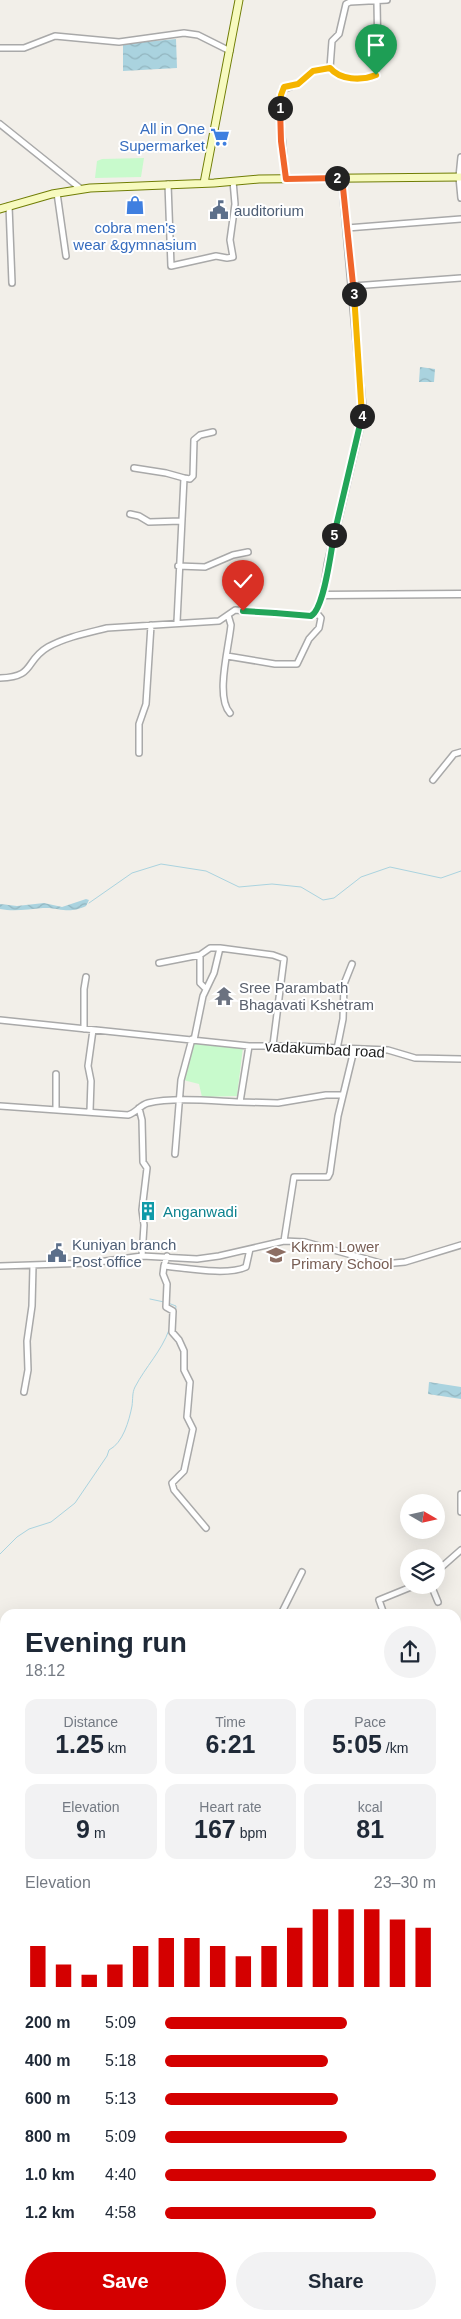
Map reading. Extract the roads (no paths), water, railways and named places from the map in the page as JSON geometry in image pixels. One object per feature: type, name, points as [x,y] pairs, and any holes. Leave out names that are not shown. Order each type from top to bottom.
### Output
[{"type":"main road","points":[[204,183],[239,0]]},
{"type":"main road","points":[[0,209],[57,193],[81,189],[286,179],[460,177]]},
{"type":"street","points":[[377,2],[378,60],[376,75],[360,78],[345,77],[334,73],[330,68],[332,41],[339,34],[344,7],[350,2],[387,0]]},
{"type":"street","points":[[0,48],[24,48],[54,36],[119,42],[184,33],[198,35],[230,52]]},
{"type":"street","points":[[286,179],[280,127],[282,90],[298,84],[313,71],[330,68]]},
{"type":"street","points":[[0,124],[81,189]]},
{"type":"street","points":[[461,157],[461,198]]},
{"type":"street","points":[[0,678],[14,678],[24,674],[30,668],[36,654],[61,640],[107,628],[219,620],[235,610],[311,616],[316,612],[323,595],[328,563],[363,414],[342,178]]},
{"type":"street","points":[[168,184],[171,266],[216,256],[234,257],[230,240],[235,204],[233,181]]},
{"type":"street","points":[[57,193],[66,256]]},
{"type":"street","points":[[9,206],[12,283]]},
{"type":"street","points":[[347,228],[461,219]]},
{"type":"street","points":[[353,286],[461,278]]},
{"type":"street","points":[[134,468],[166,472],[190,479],[193,476],[194,440],[200,435],[213,432]]},
{"type":"street","points":[[178,622],[178,566],[184,478]]},
{"type":"street","points":[[130,514],[139,516],[149,522],[181,521]]},
{"type":"street","points":[[178,566],[205,568],[232,555],[248,552]]},
{"type":"street","points":[[323,595],[461,594]]},
{"type":"street","points":[[227,656],[275,664],[297,664],[309,639],[319,628],[321,618],[316,612]]},
{"type":"street","points":[[228,615],[231,625],[223,687],[224,703],[230,713]]},
{"type":"street","points":[[139,752],[139,724],[146,704],[150,625]]},
{"type":"street","points":[[433,780],[454,754],[461,752]]},
{"type":"street","points":[[160,963],[200,955],[210,948],[273,955],[284,959],[273,1046]]},
{"type":"street","points":[[175,1154],[182,1080],[205,988],[214,973],[220,948]]},
{"type":"street","points":[[200,955],[200,983],[205,988]]},
{"type":"street","points":[[337,1049],[343,1019],[344,984],[352,964]]},
{"type":"street","points":[[84,1029],[84,989],[86,977]]},
{"type":"street","points":[[0,1020],[249,1046]]},
{"type":"street","points":[[90,1112],[91,1094],[88,1066],[93,1030]]},
{"type":"street","name":"vadakumbad road","points":[[240,1102],[249,1046],[388,1050],[416,1058],[461,1059]]},
{"type":"street","points":[[284,1241],[294,1177],[328,1178],[330,1173],[342,1095],[354,1050]]},
{"type":"street","points":[[56,1074],[56,1109]]},
{"type":"street","points":[[0,1106],[128,1114],[148,1103],[180,1101],[278,1103],[326,1095],[342,1095]]},
{"type":"street","points":[[139,1108],[142,1120],[143,1162],[147,1168],[142,1210],[144,1225],[142,1256]]},
{"type":"street","points":[[0,1266],[91,1263],[142,1256],[197,1258],[284,1241],[305,1242],[384,1264],[405,1262],[461,1246]]},
{"type":"street","points":[[164,1266],[241,1270],[246,1267],[250,1249]]},
{"type":"street","points":[[167,1256],[163,1274],[167,1284],[166,1307],[173,1311],[172,1332],[179,1340],[184,1351],[184,1370],[190,1382],[187,1417],[193,1429],[184,1471],[172,1484],[174,1490],[206,1528]]},
{"type":"street","points":[[24,1392],[28,1370],[27,1341],[32,1306],[33,1266]]},
{"type":"street","points":[[461,1494],[461,1512]]},
{"type":"street","points":[[445,1565],[461,1550]]},
{"type":"street","points":[[284,1609],[302,1572]]},
{"type":"street","points":[[383,1609],[380,1600],[400,1592]]},
{"type":"street","points":[[435,1594],[438,1602]]},
{"type":"water","points":[[176,39],[177,68],[123,71],[123,44]]},
{"type":"water","points":[[420,367],[435,369],[434,382],[419,382]]},
{"type":"water","points":[[86,899],[89,900],[86,906],[74,910],[49,908],[0,909],[0,904],[17,906],[44,903],[62,907]]},
{"type":"water","points":[[429,1382],[461,1387],[461,1399],[428,1394]]},
{"type":"waterway","points":[[89,903],[132,873],[161,864],[206,871],[239,887],[272,884],[301,887],[323,900],[334,898],[361,877],[390,867],[441,878],[461,871]]},
{"type":"waterway","points":[[150,1299],[164,1302]]},
{"type":"waterway","points":[[168,1303],[176,1306],[175,1315]]},
{"type":"waterway","points":[[0,1554],[17,1537],[29,1529],[51,1522],[75,1503],[107,1456],[109,1450],[122,1437],[129,1418],[135,1387],[162,1345],[169,1330]]},
{"type":"place","name":"All in One Supermarket","points":[[220,137]]},
{"type":"place","name":"cobra men's wear &gymnasium","points":[[135,205]]},
{"type":"place","name":"auditorium","points":[[219,210]]},
{"type":"place","name":"Sree Parambath Bhagavati Kshetram","points":[[224,996]]},
{"type":"place","name":"Anganwadi","points":[[148,1211]]},
{"type":"place","name":"Kuniyan branch Post office","points":[[57,1253]]},
{"type":"place","name":"Kkrnm Lower Primary School","points":[[276,1255]]}]
